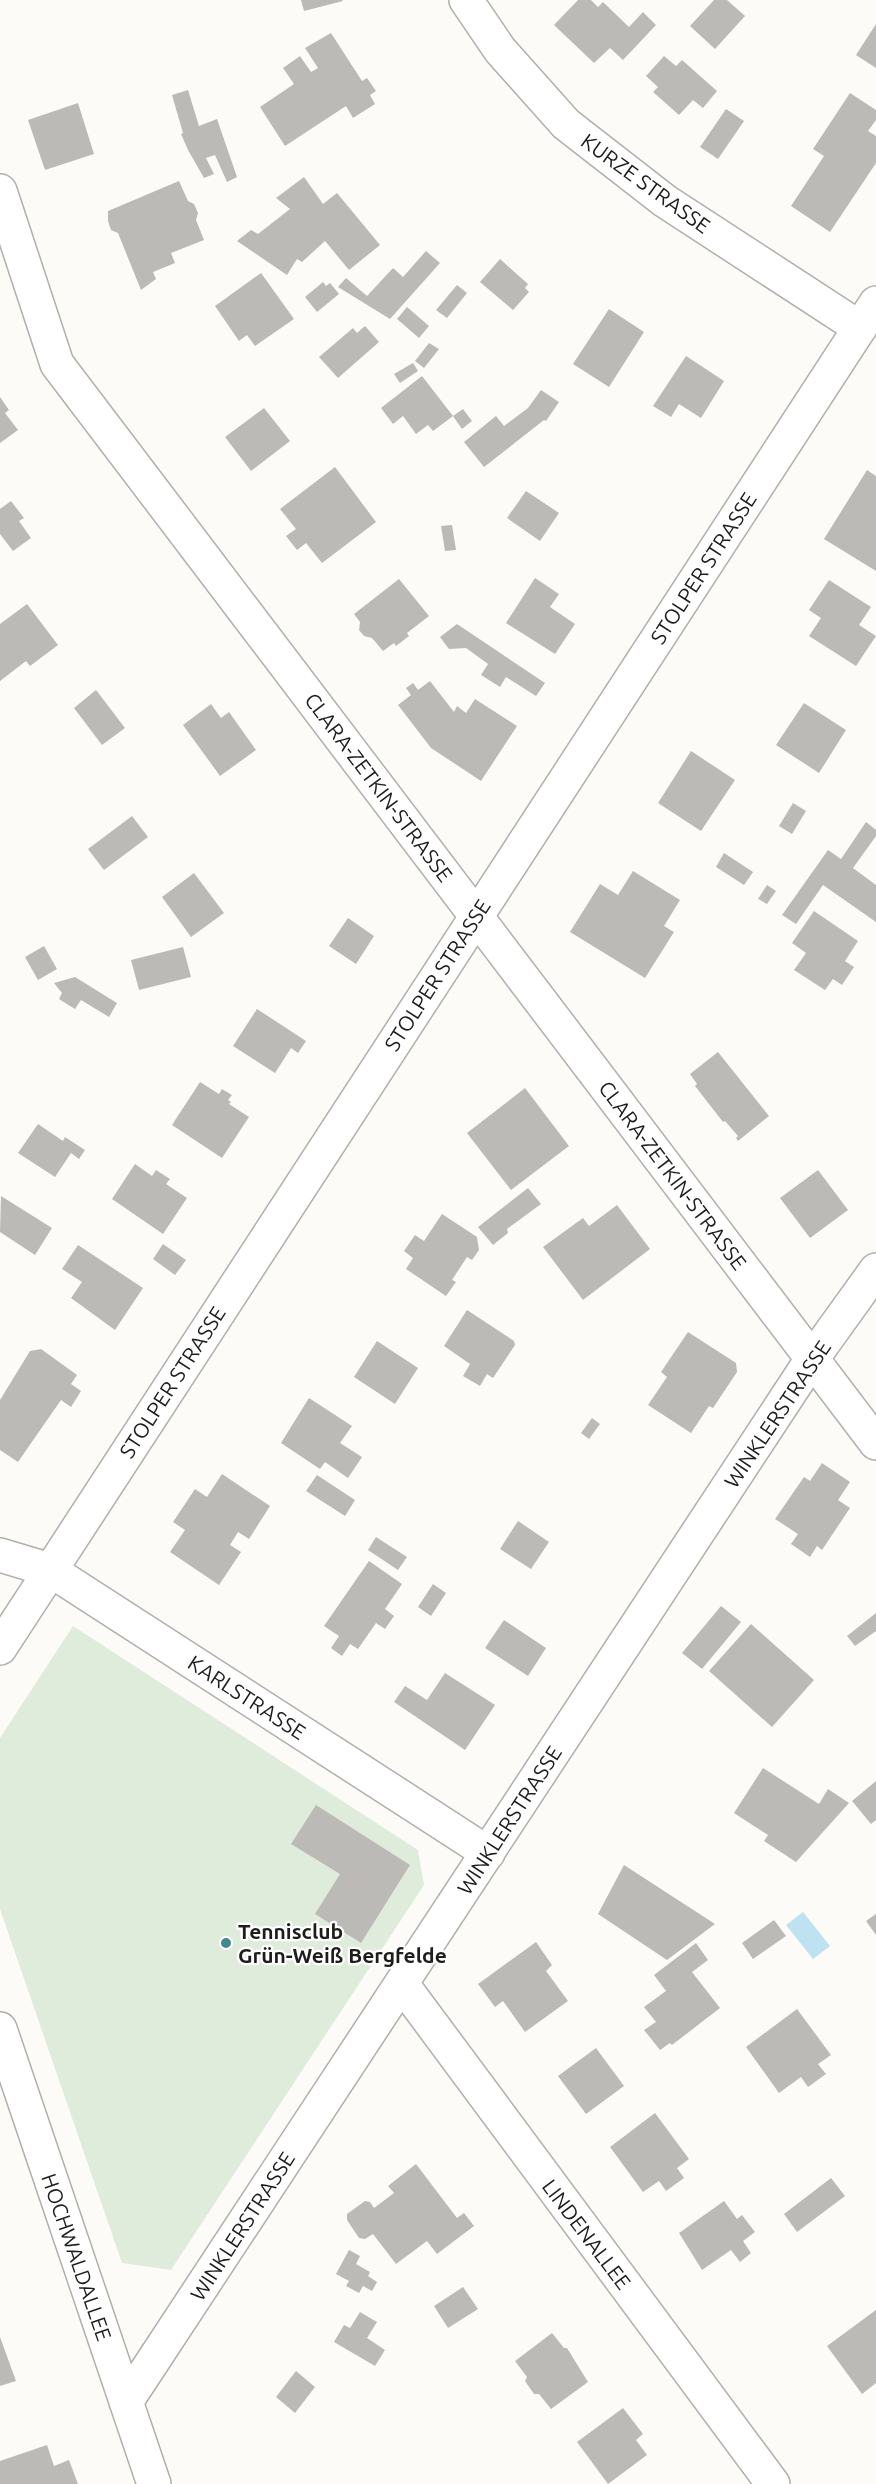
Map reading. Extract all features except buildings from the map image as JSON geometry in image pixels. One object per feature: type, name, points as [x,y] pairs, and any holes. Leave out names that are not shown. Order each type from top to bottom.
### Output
[{"type":"street","name":"KURZE STRASSE","points":[[466,0],[500,50],[566,124],[665,201],[868,316]]},
{"type":"street","name":"CLARA-ZETKIN-STRASSE","points":[[0,190],[57,364],[876,1443]]},
{"type":"street","name":"STOLPER STRASSE","points":[[0,1648],[868,316]]},
{"type":"street","name":"WINKLERSTRASSE","points":[[126,2402],[812,1359],[876,1270]]},
{"type":"street","name":"KARLSTRASSE","points":[[0,1555],[50,1570],[488,1853]]},
{"type":"street","name":"LINDENALLEE","points":[[402,1984],[773,2484]]},
{"type":"street","name":"HOCHWALDALLEE","points":[[0,2029],[154,2484]]},
{"type":"green space","name":"Tennisclub Grün-Weiß Bergfelde","points":[[73,1626],[418,1850],[424,1885],[171,2270],[122,2263],[0,1909],[0,1738]]},
{"type":"water","points":[[803,1912],[830,1946],[813,1959],[786,1925]]},
{"type":"place","name":"Tennisclub Grün-Weiß Bergfelde","points":[[226,1943]]}]
